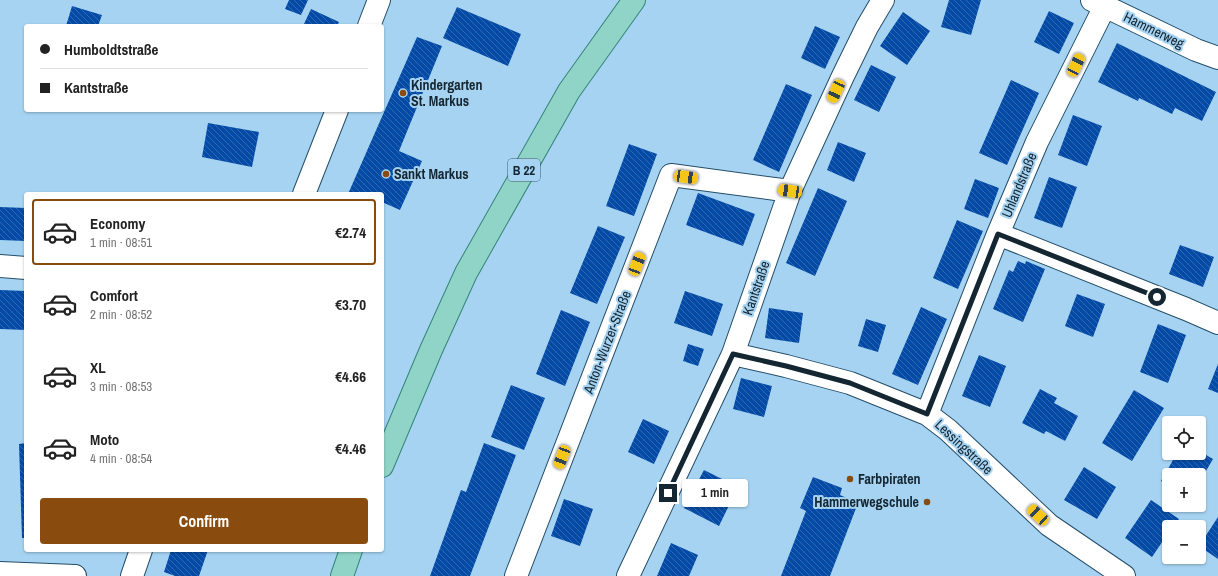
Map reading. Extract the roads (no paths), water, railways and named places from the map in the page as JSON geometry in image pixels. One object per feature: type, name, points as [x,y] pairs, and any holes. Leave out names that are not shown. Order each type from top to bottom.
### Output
[{"type":"main road","name":"B 22","points":[[384,461],[431,350],[466,273],[569,91],[634,0]]},
{"type":"main road","points":[[342,576],[350,552]]},
{"type":"street","points":[[370,24],[379,0]]},
{"type":"street","name":"Kantstraße","points":[[628,576],[733,354],[790,191],[843,76],[867,27],[883,0]]},
{"type":"street","name":"Hammerweg","points":[[1098,3],[1196,50],[1218,58]]},
{"type":"street","name":"Uhlandstraße","points":[[927,414],[998,234],[1098,3]]},
{"type":"street","points":[[305,192],[336,112]]},
{"type":"street","name":"Anton-Wurzer-Straße","points":[[516,576],[671,175],[790,191]]},
{"type":"street","points":[[998,234],[1218,323]]},
{"type":"street","points":[[0,266],[24,268]]},
{"type":"street","name":"Lessingstraße","points":[[733,354],[850,383],[927,414],[948,430],[1049,525],[1124,576]]},
{"type":"street","points":[[132,576],[140,552]]},
{"type":"street","points":[[0,573],[75,576]]},
{"type":"place","name":"Kindergarten St. Markus","points":[[403,93]]},
{"type":"place","name":"Sankt Markus","points":[[386,174]]},
{"type":"place","name":"Farbpiraten","points":[[850,479]]},
{"type":"place","name":"Hammerwegschule","points":[[927,502]]}]
